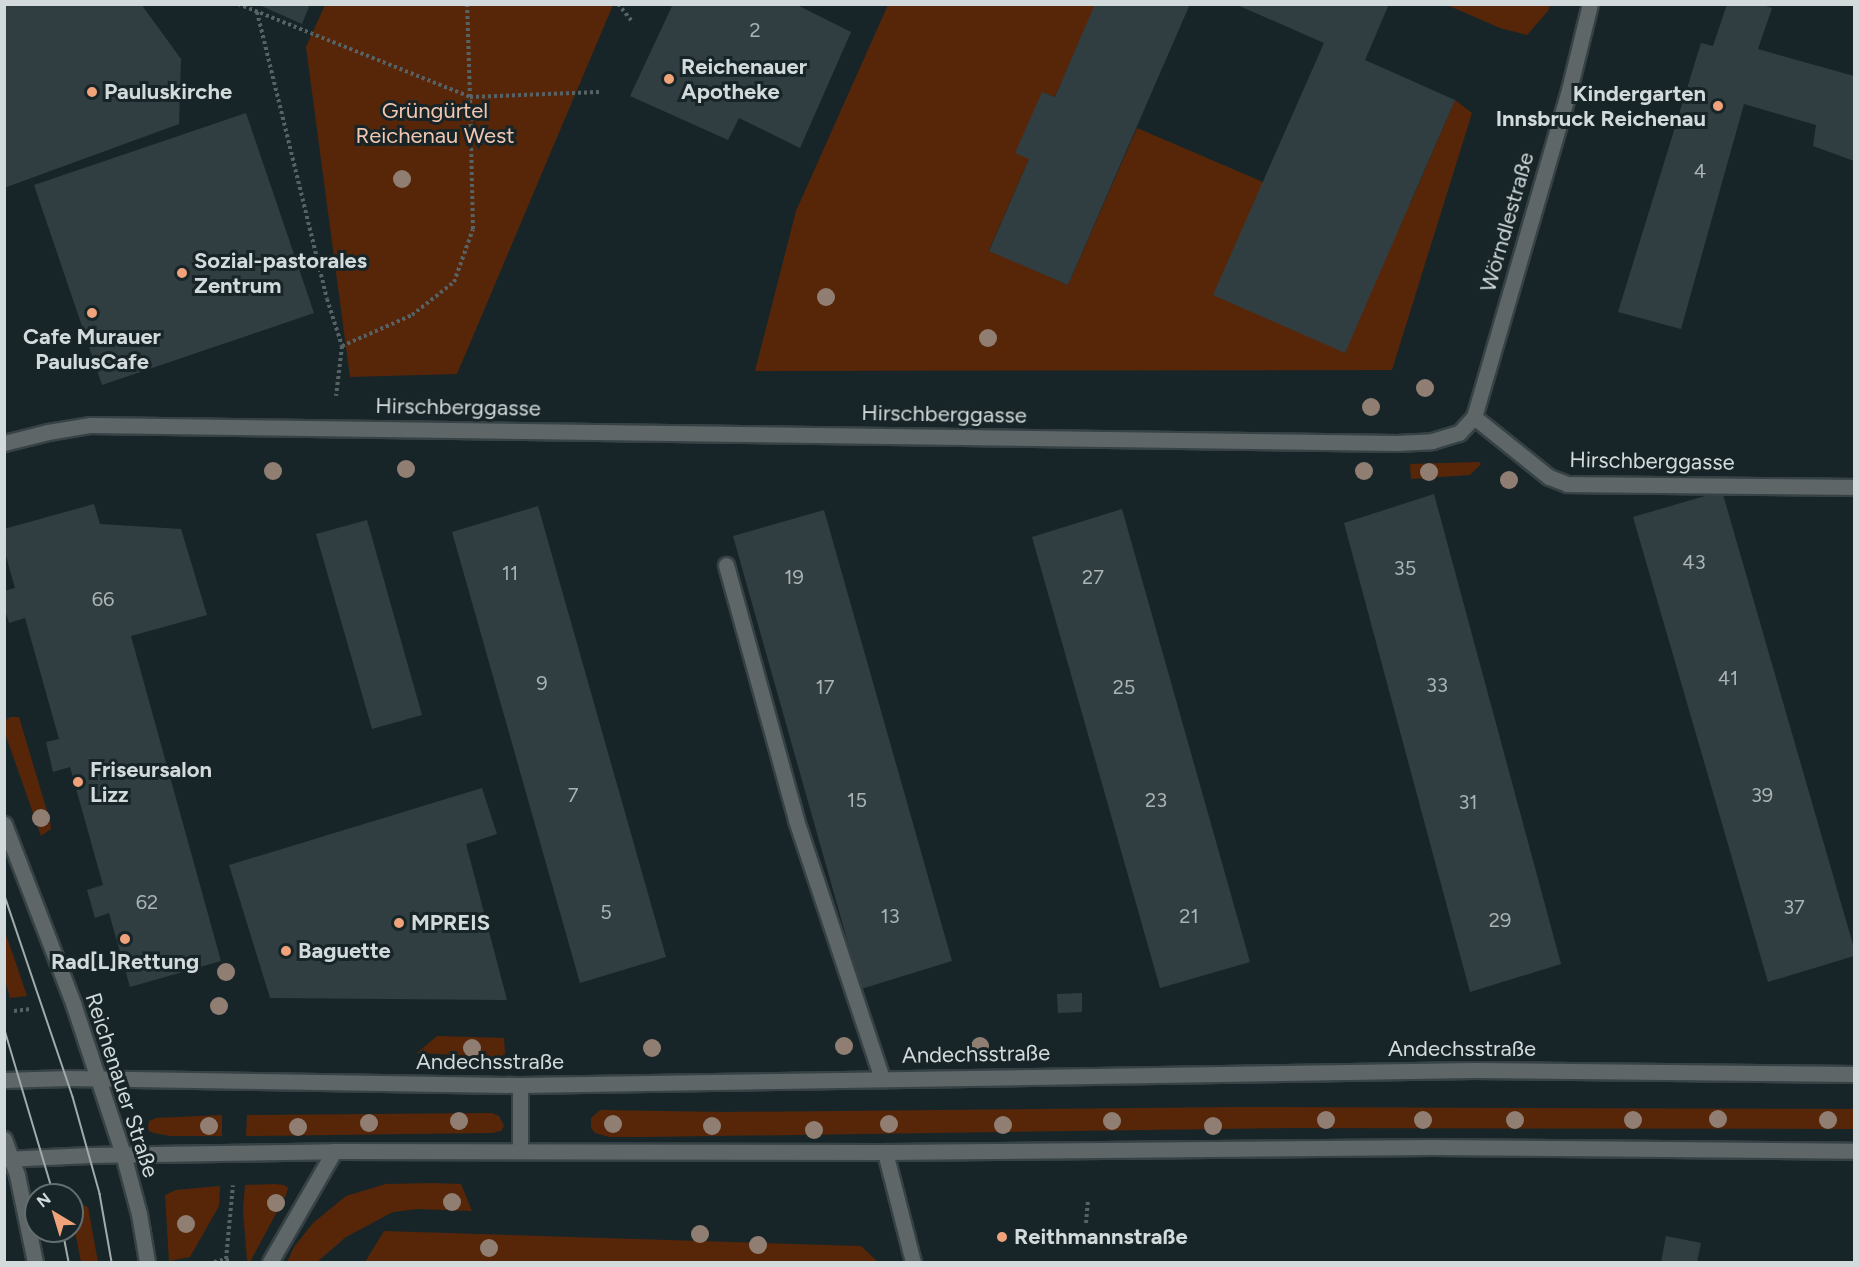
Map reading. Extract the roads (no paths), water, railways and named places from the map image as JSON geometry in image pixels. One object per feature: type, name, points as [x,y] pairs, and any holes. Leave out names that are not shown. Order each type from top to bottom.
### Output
[{"type":"street","name":"Wörndlestraße","points":[[1474,417],[1569,90],[1590,4]]},
{"type":"street","name":"Hirschberggasse","points":[[4,444],[48,432],[90,425],[1397,443],[1432,441],[1459,433],[1474,417],[1549,477],[1567,483],[1854,487]]},
{"type":"street","points":[[726,565],[796,820],[882,1079]]},
{"type":"street","name":"Reichenauer Straße","points":[[4,824],[73,1004],[123,1154],[139,1214],[147,1263]]},
{"type":"street","name":"Andechsstraße","points":[[4,1080],[98,1079],[520,1085],[1474,1070],[1854,1074]]},
{"type":"street","points":[[520,1085],[520,1151]]},
{"type":"street","points":[[4,1139],[35,1263]]},
{"type":"street","points":[[8,1159],[123,1154],[334,1151],[885,1152],[1419,1147],[1854,1151]]},
{"type":"street","points":[[270,1263],[334,1151]]},
{"type":"street","points":[[885,1152],[913,1263]]},
{"type":"tram line","points":[[4,893],[73,1097],[100,1194],[112,1262]]},
{"type":"tram line","points":[[4,1027],[50,1183]]},
{"type":"tram line","points":[[65,1243],[69,1262]]},
{"type":"place","name":"Reichenauer Apotheke","points":[[669,79]]},
{"type":"place","name":"Pauluskirche","points":[[92,92]]},
{"type":"place","name":"Kindergarten Innsbruck Reichenau","points":[[1718,106]]},
{"type":"place","name":"Sozial-pastorales Zentrum","points":[[182,273]]},
{"type":"place","name":"Cafe Murauer PaulusCafe","points":[[92,313]]},
{"type":"place","name":"Friseursalon Lizz","points":[[78,782]]},
{"type":"place","name":"MPREIS","points":[[399,923]]},
{"type":"place","name":"Rad[L]Rettung","points":[[125,939]]},
{"type":"place","name":"Baguette","points":[[286,951]]},
{"type":"place","name":"Reithmannstraße","points":[[1002,1237]]},
{"type":"park label","name":"Grüngürtel Reichenau West","points":[[435,122]]}]
